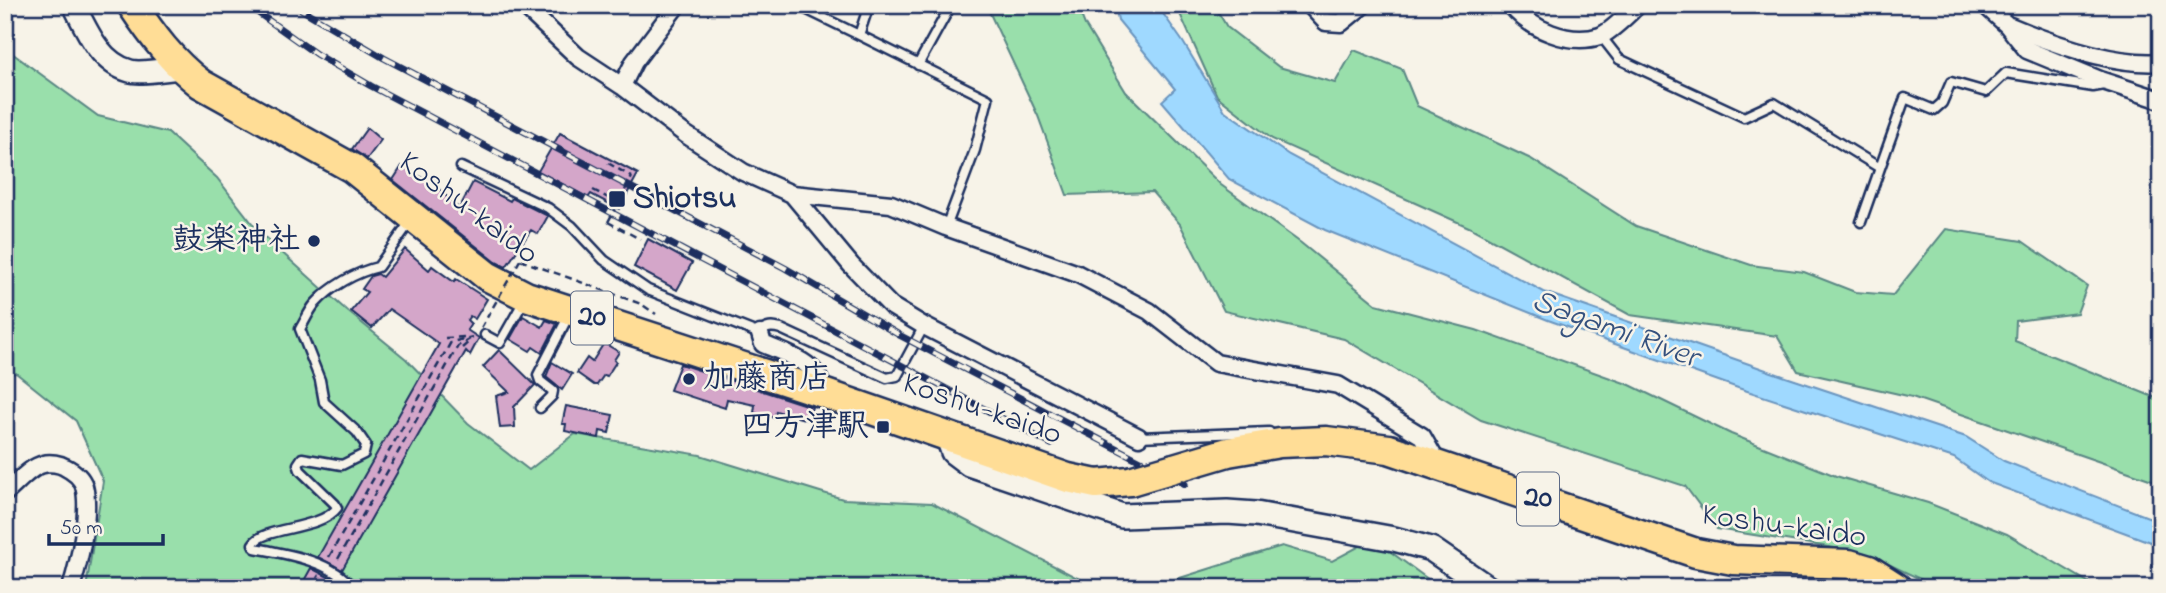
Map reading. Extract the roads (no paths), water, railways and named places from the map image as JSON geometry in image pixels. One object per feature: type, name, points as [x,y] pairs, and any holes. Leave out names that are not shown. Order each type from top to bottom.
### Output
[{"type":"highway","name":"Koshu-kaido","points":[[131,5],[180,68],[226,99],[352,168],[487,276],[526,296],[1083,482],[1112,485],[1256,446],[1306,442],[1351,443],[1389,449],[1438,464],[1696,553],[1733,560],[1849,564],[1869,570],[1897,588]]},
{"type":"main road","points":[[947,435],[953,452],[969,464],[1122,516],[1227,512],[1256,514],[1394,539],[1431,549],[1488,588]]},
{"type":"street","points":[[74,5],[106,60],[131,72],[180,68]]},
{"type":"street","points":[[523,5],[578,57],[743,172],[792,194],[891,204],[946,227],[1078,274],[1149,311],[1216,363],[1338,385],[1422,436],[1438,464]]},
{"type":"street","points":[[622,86],[634,62],[677,5]]},
{"type":"street","points":[[1310,5],[1326,22],[1341,23],[1363,5]]},
{"type":"street","points":[[1511,5],[1516,12],[1555,37],[1575,39],[1601,36],[1638,5]]},
{"type":"street","points":[[1985,5],[2007,25],[2027,50],[2161,100]]},
{"type":"street","points":[[2007,25],[2053,45],[2141,64],[2161,62]]},
{"type":"street","points":[[792,194],[851,265],[891,306],[1139,436]]},
{"type":"street","points":[[760,334],[763,344],[806,363],[818,374],[823,393]]},
{"type":"street","points":[[5,493],[31,471],[44,464],[62,465],[75,473],[84,485],[85,521],[80,558],[71,588]]},
{"type":"lane","points":[[797,5],[988,99],[975,150],[946,227]]},
{"type":"lane","points":[[859,35],[869,5]]},
{"type":"lane","points":[[918,65],[951,5]]},
{"type":"lane","points":[[1601,36],[1619,59],[1744,117],[1774,103],[1880,167]]},
{"type":"lane","points":[[1861,222],[1905,98],[1934,110],[1942,103],[1951,82],[1986,92],[2006,73],[2093,87],[2113,84]]},
{"type":"lane","points":[[461,167],[548,208],[572,226],[604,260],[648,290],[760,334],[762,330],[770,327],[781,329],[887,379],[897,376],[925,326]]},
{"type":"lane","points":[[353,588],[347,580],[304,557],[255,548],[253,544],[260,536],[301,527],[332,514],[337,509],[335,503],[300,470],[298,464],[302,458],[342,465],[364,454],[366,445],[357,432],[324,402],[320,380],[300,328],[316,304],[339,285],[363,271],[379,267],[414,216]]},
{"type":"lane","points":[[481,333],[500,343],[526,296]]},
{"type":"lane","points":[[540,408],[552,396],[553,391],[540,382],[538,375],[571,312]]},
{"type":"lane","points":[[1139,436],[1277,432],[1306,442]]},
{"type":"water","name":"Sagami River","points":[[1115,5],[1157,5],[1225,111],[1289,155],[1544,292],[1966,437],[2004,461],[2161,522],[2161,546],[1988,482],[1954,458],[1738,388],[1548,320],[1325,230],[1229,179],[1162,101],[1175,89],[1118,20]]},
{"type":"railway","points":[[247,5],[316,54],[371,86],[1051,444]]},
{"type":"railway","points":[[294,5],[384,58],[785,268],[901,336],[1185,484]]},
{"type":"place","name":"Shiotsu","points":[[617,199]]},
{"type":"place","name":"鼓楽神社","points":[[314,241]]},
{"type":"place","name":"加藤商店","points":[[689,379]]},
{"type":"place","name":"四方津駅","points":[[883,427]]}]
